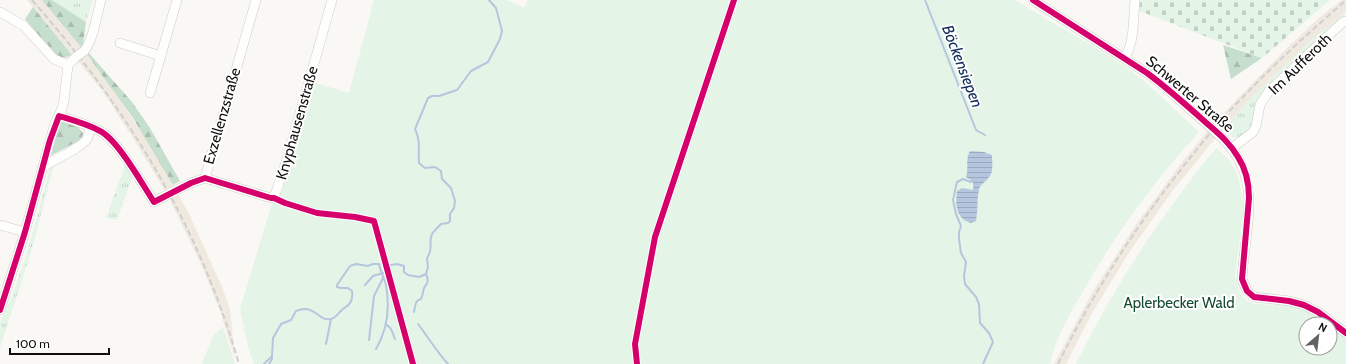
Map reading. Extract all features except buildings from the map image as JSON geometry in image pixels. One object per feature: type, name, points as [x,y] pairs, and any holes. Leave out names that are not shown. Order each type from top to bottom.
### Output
[{"type":"street","points":[[0,310],[25,232],[55,124],[64,101],[68,65],[88,46],[101,0]]},
{"type":"street","points":[[150,93],[177,0]]},
{"type":"street","name":"Exzellenzstraße","points":[[90,127],[100,131],[112,140],[154,202],[176,190],[205,178],[256,0]]},
{"type":"street","name":"Knyphausenstraße","points":[[205,178],[274,198],[308,88],[332,0]]},
{"type":"street","name":"Schwerter Straße","points":[[1033,0],[1125,57],[1163,85],[1219,134],[1232,148],[1243,166],[1249,188],[1242,279],[1247,291],[1258,298],[1289,301],[1304,305],[1318,312],[1346,333]]},
{"type":"street","points":[[1125,57],[1130,48],[1132,39],[1134,0]]},
{"type":"street","points":[[0,12],[24,26],[54,59],[68,65]]},
{"type":"street","name":"Im Aufferoth","points":[[1232,148],[1253,132],[1256,126],[1260,105],[1269,91],[1346,21]]},
{"type":"street","points":[[120,43],[161,56]]},
{"type":"street","points":[[42,168],[81,145],[86,139],[90,127],[59,116]]},
{"type":"street","points":[[0,224],[25,232]]},
{"type":"shaded area","points":[[27,0],[42,0],[60,20],[110,85],[157,156],[189,214],[222,287],[230,309],[235,359],[219,308],[201,264],[169,198],[102,90]]},
{"type":"shaded area","points":[[1342,0],[1346,0],[1346,12],[1307,44],[1248,101],[1222,130],[1174,189],[1130,251],[1091,315],[1066,364],[1054,364],[1093,291],[1137,223],[1183,161],[1214,123],[1285,50],[1320,17]]},
{"type":"green space","points":[[42,0],[52,0],[86,22],[83,46],[81,47]]},
{"type":"green space","points":[[52,0],[93,0],[86,22]]},
{"type":"green space","name":"Aplerbecker Wald","points":[[374,0],[507,0],[524,8],[528,0],[1015,0],[1102,51],[1130,70],[1157,92],[1199,132],[1150,190],[1107,252],[1062,328],[1050,364],[254,364],[248,347],[240,309],[272,203],[282,192],[313,82],[349,93]]},
{"type":"green space","points":[[1140,0],[1330,0],[1262,58],[1139,11]]},
{"type":"green space","points":[[33,7],[72,55],[64,58],[56,56],[25,19]]},
{"type":"green space","points":[[1344,13],[1346,17],[1262,96],[1254,123],[1247,132],[1240,137],[1234,138],[1222,130],[1248,101],[1307,44]]},
{"type":"green space","points":[[1223,45],[1262,58],[1231,79]]},
{"type":"green space","points":[[88,52],[132,102],[150,128],[180,181],[173,185],[133,118],[86,53]]},
{"type":"green space","points":[[60,120],[78,127],[83,133],[82,139],[50,156]]},
{"type":"green space","name":"Aplerbecker Wald","points":[[1217,148],[1235,169],[1239,180],[1244,208],[1235,276],[1241,295],[1247,301],[1254,304],[1302,306],[1317,316],[1298,316],[1298,356],[1338,356],[1338,330],[1346,337],[1346,364],[1076,364],[1099,320],[1136,257],[1164,216]]},
{"type":"green space","points":[[54,164],[32,249],[0,348],[0,322],[12,297],[28,249],[50,168]]},
{"type":"green space","points":[[125,165],[133,175],[117,220],[106,218]]},
{"type":"green space","points":[[223,327],[235,364],[202,364],[213,336]]},
{"type":"water","name":"Böckensiepen","points":[[970,151],[984,152],[992,155],[991,175],[979,189],[976,221],[971,223],[959,215],[956,201],[957,191],[962,188],[973,190],[972,182],[966,177]]},
{"type":"waterway","points":[[426,274],[428,267],[427,258],[431,249],[432,234],[441,224],[448,223],[450,221],[450,214],[454,208],[455,201],[451,188],[442,179],[441,171],[435,167],[425,168],[419,163],[419,142],[415,129],[428,98],[457,90],[471,71],[488,62],[500,39],[502,31],[496,8],[489,0]]},
{"type":"waterway","name":"Böckensiepen","points":[[925,0],[976,130],[985,135]]},
{"type":"waterway","name":"Böckensiepen","points":[[972,180],[971,182],[963,179],[957,182],[953,200],[956,214],[961,226],[959,239],[961,253],[966,262],[964,276],[965,284],[976,297],[979,304],[980,323],[989,333],[993,342],[983,364]]},
{"type":"waterway","points":[[264,364],[272,356],[273,338],[281,324],[291,320],[296,311],[308,309],[323,318],[331,319],[351,302],[352,291],[348,288],[337,287],[337,285],[350,266],[356,264],[368,266],[379,264],[386,285],[388,302],[387,318],[383,334],[376,349]]},
{"type":"waterway","points":[[391,265],[397,264],[404,266],[404,272],[408,275],[419,277],[426,274]]},
{"type":"waterway","points":[[365,285],[373,276],[383,273]]},
{"type":"waterway","points":[[414,312],[416,302],[421,299],[428,280],[426,274]]},
{"type":"waterway","points":[[369,340],[374,296],[383,278]]},
{"type":"waterway","points":[[326,344],[331,319]]},
{"type":"waterway","points":[[418,324],[448,364]]},
{"type":"waterway","points":[[387,325],[391,329],[395,339]]},
{"type":"waterway","points":[[269,364],[272,356]]},
{"type":"railway","points":[[32,0],[67,41],[99,83],[129,126],[156,170],[181,216],[203,264],[223,313],[239,364]]},
{"type":"railway","points":[[1058,364],[1103,281],[1137,229],[1174,178],[1211,132],[1254,85],[1346,0]]},
{"type":"cycle path","points":[[637,364],[635,344],[655,237],[734,0]]},
{"type":"cycle path","points":[[1033,0],[1147,73],[1182,101],[1226,141],[1241,162],[1248,187],[1249,198],[1242,279],[1247,291],[1254,297],[1289,301],[1304,305],[1318,312],[1346,333]]},
{"type":"cycle path","points":[[0,310],[25,232],[50,140],[59,116],[90,126],[107,136],[122,153],[154,202],[191,183],[205,178],[274,198],[317,213],[355,217],[374,221],[413,364]]}]
